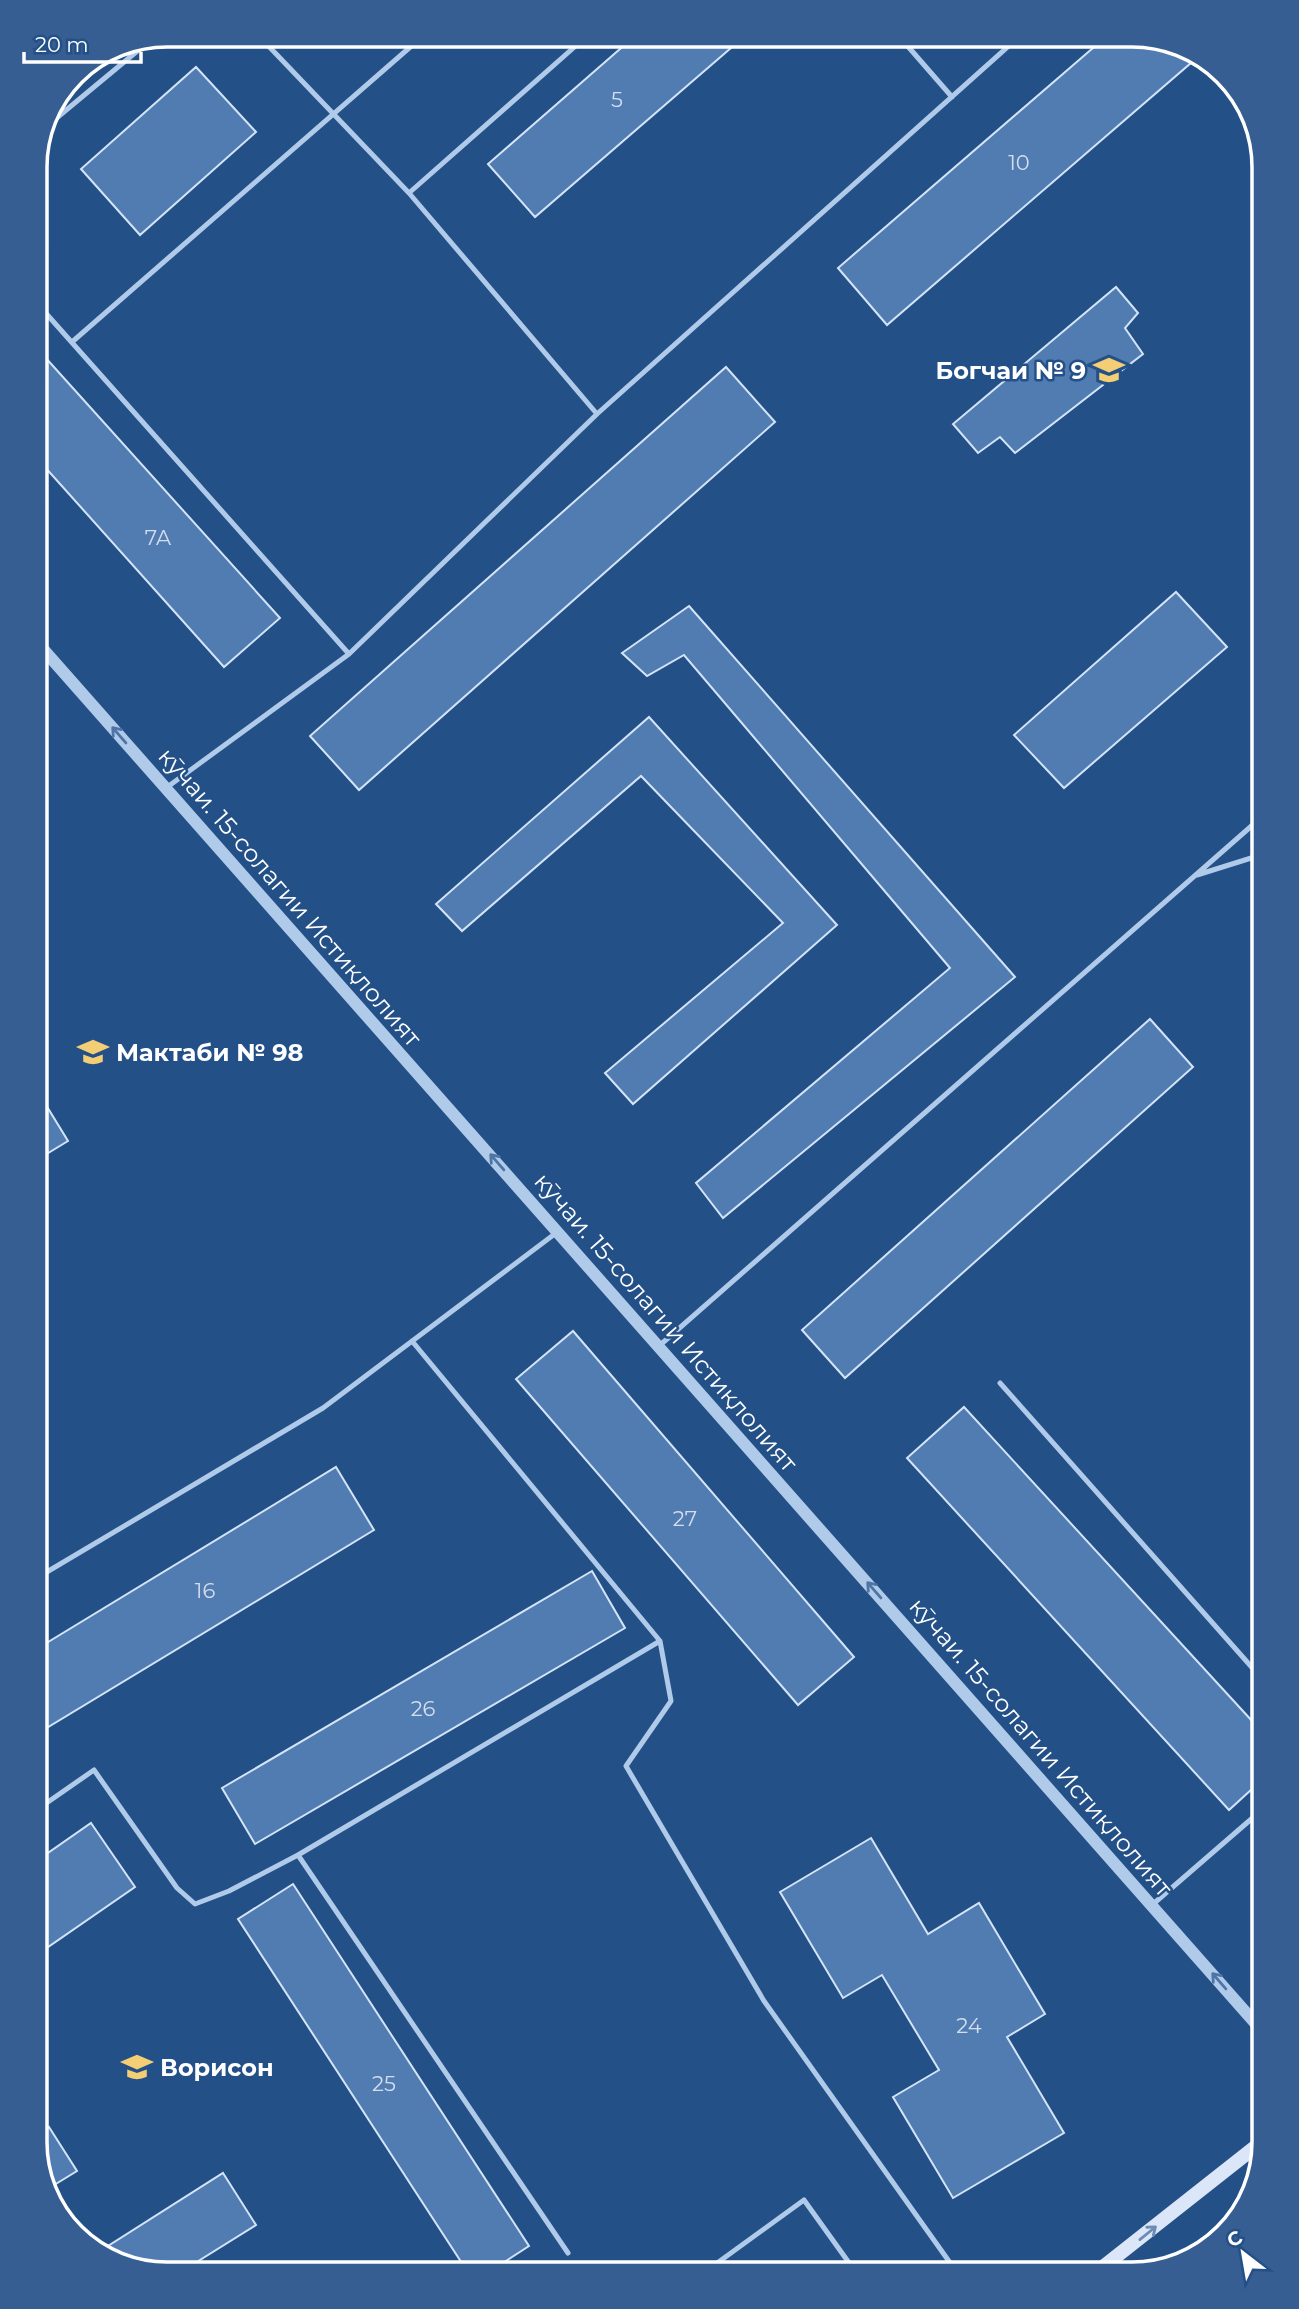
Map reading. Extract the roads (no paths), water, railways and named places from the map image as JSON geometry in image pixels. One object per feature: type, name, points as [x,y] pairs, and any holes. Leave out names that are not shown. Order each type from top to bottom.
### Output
[{"type":"main road","points":[[1109,2262],[1251,2150]]},
{"type":"street","name":"кӯчаи. 15-солагии Истиқлолият","points":[[48,654],[1252,2019]]},
{"type":"lane","points":[[269,47],[409,193],[597,414]]},
{"type":"lane","points":[[72,342],[410,47]]},
{"type":"lane","points":[[409,193],[573,47]]},
{"type":"lane","points":[[909,48],[952,97]]},
{"type":"lane","points":[[166,788],[349,654],[597,414],[1007,48]]},
{"type":"lane","points":[[59,116],[135,53]]},
{"type":"lane","points":[[48,315],[349,654]]},
{"type":"lane","points":[[659,1346],[1252,825]]},
{"type":"lane","points":[[1194,876],[1252,858]]},
{"type":"lane","points":[[47,1572],[323,1408],[558,1232]]},
{"type":"lane","points":[[412,1341],[660,1641],[671,1701],[626,1766],[764,2001],[950,2262]]},
{"type":"lane","points":[[1000,1383],[1252,1667]]},
{"type":"lane","points":[[47,1803],[94,1770],[177,1888],[195,1904],[229,1891],[298,1855],[660,1641]]},
{"type":"lane","points":[[1152,1905],[1252,1818]]},
{"type":"lane","points":[[298,1855],[568,2253]]},
{"type":"lane","points":[[719,2262],[804,2200],[848,2262]]},
{"type":"place","name":"Богчаи № 9","points":[[1109,370]]},
{"type":"place","name":"Мактаби № 98","points":[[93,1052]]},
{"type":"place","name":"Ворисон","points":[[137,2067]]}]
